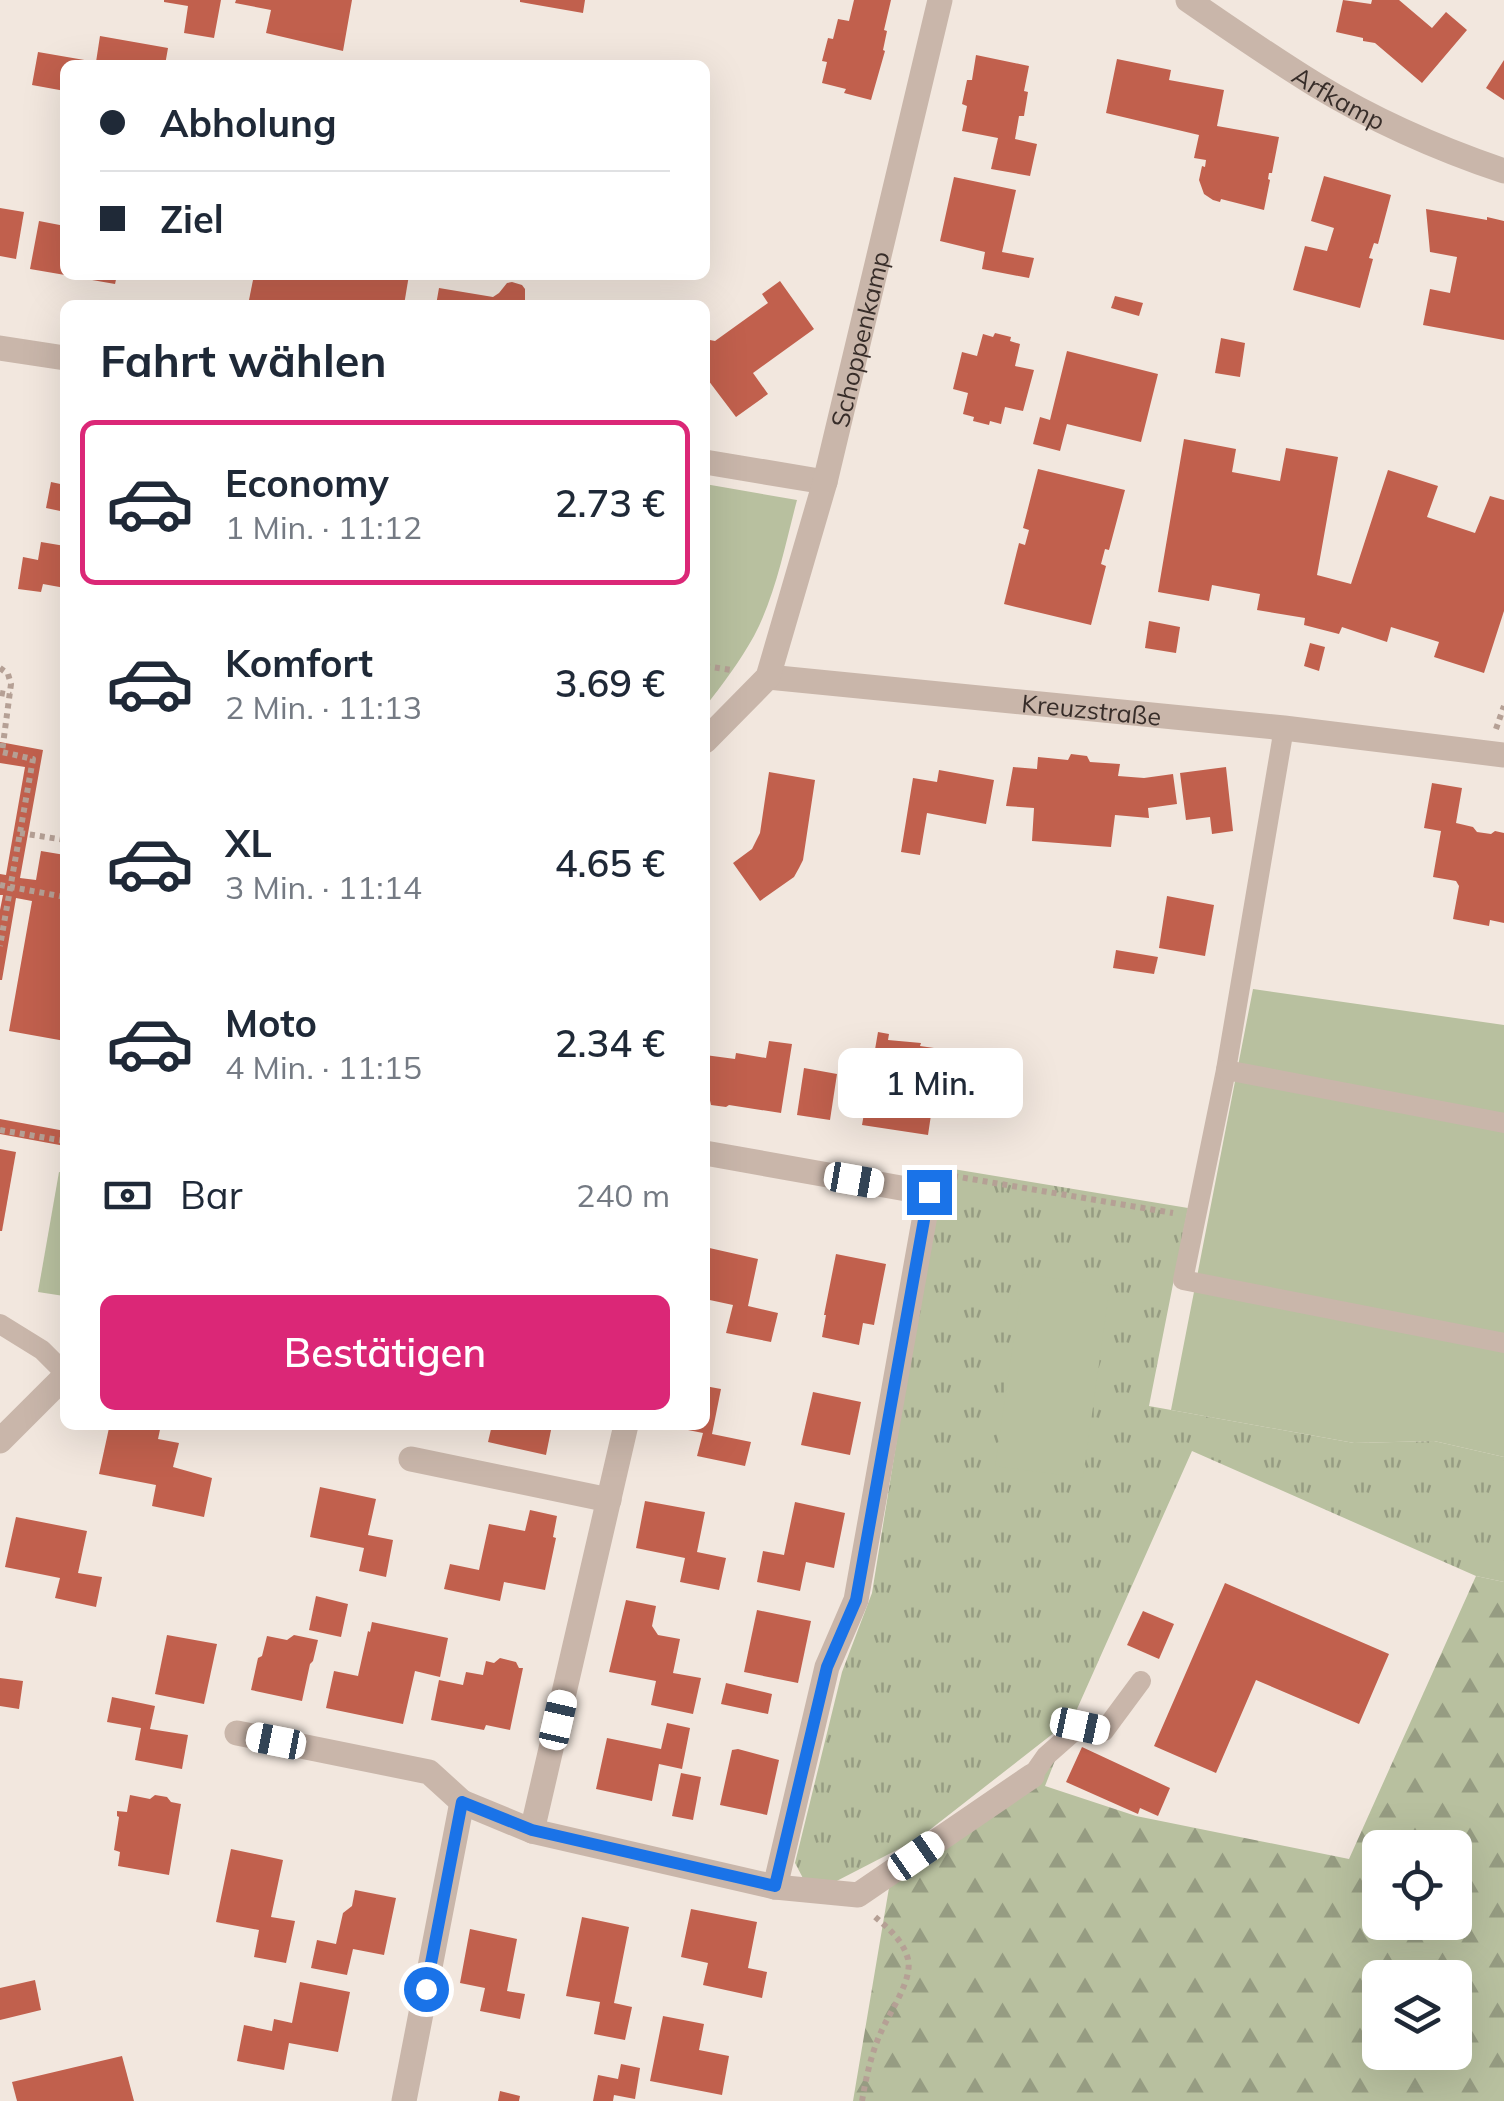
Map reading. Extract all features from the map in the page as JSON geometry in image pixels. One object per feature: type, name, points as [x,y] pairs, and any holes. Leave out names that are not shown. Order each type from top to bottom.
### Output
[{"type":"street","name":"Schoppenkamp","points":[[768,677],[826,482],[940,0]]},
{"type":"street","name":"Arfkamp","points":[[1188,0],[1334,95],[1451,154],[1504,171]]},
{"type":"street","points":[[0,348],[60,357]]},
{"type":"street","points":[[710,463],[826,482]]},
{"type":"street","points":[[710,736],[768,677]]},
{"type":"street","name":"Kreuzstraße","points":[[768,677],[1284,728],[1504,755]]},
{"type":"street","points":[[710,1154],[929,1192],[856,1600],[827,1667],[775,1886]]},
{"type":"street","points":[[0,1442],[60,1379]]},
{"type":"street","points":[[532,1830],[625,1430]]},
{"type":"street","points":[[411,1459],[609,1500]]},
{"type":"street","points":[[237,1733],[429,1772],[462,1802],[532,1830],[775,1886],[858,1895],[1032,1776]]},
{"type":"street","points":[[404,2101],[462,1802]]},
{"type":"lane","points":[[1284,728],[1226,1070],[1183,1280],[1504,1343]]},
{"type":"lane","points":[[1226,1070],[1504,1123]]},
{"type":"lane","points":[[0,1324],[42,1350],[60,1369]]},
{"type":"lane","points":[[1032,1776],[1046,1756],[1080,1726],[1104,1731],[1141,1681]]},
{"type":"path","points":[[0,668],[8,674],[11,684],[2,752],[33,759],[0,946]]},
{"type":"path","points":[[0,693],[11,695]]},
{"type":"path","points":[[20,833],[60,839]]},
{"type":"path","points":[[0,886],[60,896]]},
{"type":"path","points":[[0,1130],[60,1141]]},
{"type":"path","points":[[929,1192],[946,1175],[1196,1217]]},
{"type":"path","points":[[858,1895],[870,1912],[900,1939],[909,1962],[906,1978],[880,2032],[862,2101]]},
{"type":"green space","points":[[710,485],[797,500],[762,620],[710,700]]},
{"type":"green space","points":[[1253,989],[1504,1025],[1504,1457],[1434,1441],[1354,1443],[1171,1410]]},
{"type":"green space","points":[[941,1167],[1188,1208],[1149,1406],[1354,1443],[1434,1441],[1504,1457],[1504,1582],[1476,1576],[1192,1451],[1073,1718],[918,1839],[825,1887],[805,1882],[795,1863],[842,1672],[872,1593]]},
{"type":"green space","points":[[59,1172],[60,1172],[60,1295],[38,1292]]},
{"type":"green space","points":[[1023,1274],[1110,1286],[1083,1478],[995,1466]]},
{"type":"green space","points":[[1476,1576],[1504,1582],[1504,2101],[853,2101],[891,1876],[1056,1758],[1045,1786],[1136,1816],[1349,1859],[1362,1830],[1362,1940],[1472,1940],[1472,1830],[1362,1830]]},
{"type":"building","points":[[164,0],[221,0],[214,38],[184,33],[188,6]]},
{"type":"building","points":[[352,0],[343,51],[266,33],[271,10],[235,3]]},
{"type":"building","points":[[520,0],[585,0],[583,13]]},
{"type":"building","points":[[854,0],[891,0],[884,30],[885,51],[871,100],[822,83],[828,38],[833,39],[838,19],[849,21]]},
{"type":"building","points":[[1343,0],[1371,4],[1372,0],[1399,0],[1432,28],[1446,12],[1467,30],[1422,83],[1375,43],[1336,32]]},
{"type":"building","points":[[100,36],[168,48],[166,60],[96,60]]},
{"type":"building","points":[[38,52],[84,60],[60,60],[60,90],[32,85]]},
{"type":"building","points":[[976,55],[1029,66],[1024,116],[1019,116],[1015,139],[1037,144],[1030,176],[991,169],[998,138],[962,131],[967,106],[962,104],[967,80],[972,80]]},
{"type":"building","points":[[1117,59],[1171,70],[1169,80],[1224,90],[1217,126],[1279,137],[1264,210],[1221,199],[1220,202],[1204,194],[1199,180],[1206,160],[1194,158],[1199,135],[1106,113]]},
{"type":"building","points":[[1504,60],[1504,100],[1486,88]]},
{"type":"building","points":[[1324,176],[1391,195],[1378,244],[1374,243],[1369,258],[1373,259],[1360,308],[1293,290],[1305,246],[1327,251],[1334,228],[1311,221]]},
{"type":"building","points":[[954,177],[1016,190],[1002,252],[1034,258],[1029,278],[982,269],[985,252],[940,241]]},
{"type":"building","points":[[0,208],[24,212],[16,259],[0,256]]},
{"type":"building","points":[[1426,209],[1504,221],[1504,340],[1423,325],[1430,289],[1450,293],[1457,257],[1430,252]]},
{"type":"building","points":[[39,221],[60,225],[60,274],[30,269]]},
{"type":"building","points":[[253,280],[408,280],[405,300],[249,300]]},
{"type":"building","points":[[780,281],[814,329],[753,373],[768,394],[736,417],[710,383],[710,340],[715,341],[768,303],[762,294]]},
{"type":"building","points":[[507,283],[522,285],[525,300],[437,300],[439,288],[493,297]]},
{"type":"building","points":[[1115,296],[1143,303],[1139,316],[1111,308]]},
{"type":"building","points":[[995,333],[1020,344],[1015,366],[1034,370],[1023,411],[1005,407],[1001,424],[990,421],[989,425],[963,414],[968,393],[953,389],[962,352],[977,356],[983,334],[993,337]]},
{"type":"building","points":[[1221,338],[1245,343],[1240,377],[1215,373]]},
{"type":"building","points":[[1067,351],[1158,374],[1141,442],[1067,424],[1060,451],[1033,444],[1040,417],[1050,420]]},
{"type":"building","points":[[1184,439],[1236,449],[1232,472],[1280,481],[1286,448],[1338,457],[1317,575],[1351,584],[1388,470],[1438,486],[1427,517],[1475,533],[1490,496],[1504,500],[1504,611],[1484,673],[1434,657],[1439,642],[1391,627],[1387,642],[1342,627],[1339,634],[1304,625],[1305,618],[1257,610],[1260,594],[1212,585],[1209,601],[1158,592]]},
{"type":"building","points":[[1038,469],[1125,490],[1109,550],[1105,549],[1101,564],[1106,566],[1091,625],[1004,604],[1019,543],[1025,545],[1029,530],[1023,528]]},
{"type":"building","points":[[51,482],[60,484],[60,511],[46,508]]},
{"type":"building","points":[[41,542],[60,545],[60,587],[43,584],[41,592],[18,589],[23,557],[38,560]]},
{"type":"building","points":[[1149,621],[1180,627],[1176,653],[1145,648]]},
{"type":"building","points":[[1310,643],[1325,647],[1319,671],[1304,666]]},
{"type":"building","points":[[0,742],[43,750],[20,878],[36,880],[41,851],[60,854],[60,1040],[9,1031],[32,901],[16,898],[0,980],[0,874],[6,875],[25,767],[0,763]]},
{"type":"building","points":[[1071,754],[1087,756],[1090,762],[1120,764],[1118,776],[1173,774],[1177,804],[1148,808],[1149,818],[1115,815],[1111,847],[1032,841],[1034,808],[1006,806],[1013,767],[1037,769],[1038,757],[1068,760]]},
{"type":"building","points":[[1226,767],[1233,831],[1212,834],[1210,817],[1186,820],[1180,773]]},
{"type":"building","points":[[939,770],[994,780],[986,824],[927,813],[920,855],[901,852],[913,778],[937,782]]},
{"type":"building","points":[[769,772],[815,780],[803,860],[794,877],[760,901],[733,863],[752,849],[760,833]]},
{"type":"building","points":[[1432,783],[1462,788],[1456,823],[1473,827],[1477,832],[1504,833],[1504,923],[1490,920],[1489,926],[1453,919],[1459,886],[1456,881],[1433,877],[1441,831],[1424,828]]},
{"type":"building","points":[[1167,896],[1214,905],[1205,956],[1159,948]]},
{"type":"building","points":[[1116,950],[1158,957],[1154,974],[1113,968]]},
{"type":"building","points":[[878,1032],[889,1034],[888,1040],[934,1048],[932,1067],[938,1068],[928,1135],[862,1125]]},
{"type":"building","points":[[769,1041],[792,1044],[781,1113],[711,1105],[710,1056],[735,1059],[736,1053],[766,1058]]},
{"type":"building","points":[[804,1068],[837,1074],[830,1120],[797,1115]]},
{"type":"building","points":[[0,1119],[60,1130],[60,1145],[0,1134]]},
{"type":"building","points":[[0,1149],[16,1152],[2,1231],[0,1231]]},
{"type":"building","points":[[710,1248],[758,1259],[748,1306],[778,1313],[771,1342],[726,1333],[733,1305],[710,1300]]},
{"type":"building","points":[[836,1254],[886,1264],[874,1325],[863,1323],[859,1345],[822,1337]]},
{"type":"building","points":[[710,1387],[721,1389],[712,1434],[751,1442],[745,1466],[697,1456],[703,1433],[688,1430],[710,1430]]},
{"type":"building","points":[[813,1392],[861,1402],[850,1455],[801,1445]]},
{"type":"building","points":[[109,1430],[160,1430],[158,1439],[179,1443],[173,1467],[212,1478],[204,1517],[152,1506],[156,1485],[99,1474]]},
{"type":"building","points":[[491,1430],[551,1430],[546,1455],[488,1442]]},
{"type":"building","points":[[320,1487],[376,1499],[368,1535],[393,1540],[386,1577],[359,1571],[364,1548],[310,1537]]},
{"type":"building","points":[[645,1501],[705,1512],[697,1552],[726,1558],[719,1590],[680,1582],[685,1558],[636,1548]]},
{"type":"building","points":[[795,1502],[845,1513],[834,1568],[806,1562],[800,1591],[757,1582],[763,1551],[784,1555]]},
{"type":"building","points":[[530,1510],[557,1516],[545,1590],[504,1582],[500,1601],[444,1589],[450,1564],[479,1570],[489,1524],[525,1531]]},
{"type":"building","points":[[16,1517],[87,1531],[78,1573],[102,1577],[96,1607],[55,1598],[60,1578],[5,1567]]},
{"type":"building","points":[[1225,1583],[1389,1654],[1359,1724],[1256,1680],[1216,1773],[1154,1746]]},
{"type":"building","points":[[316,1596],[348,1604],[341,1637],[309,1630]]},
{"type":"building","points":[[626,1600],[656,1606],[652,1626],[658,1635],[680,1639],[673,1673],[701,1678],[693,1714],[651,1705],[656,1681],[609,1672]]},
{"type":"building","points":[[757,1610],[811,1621],[798,1683],[744,1672]]},
{"type":"building","points":[[1143,1611],[1174,1624],[1159,1659],[1127,1645]]},
{"type":"building","points":[[372,1622],[448,1638],[440,1677],[415,1671],[403,1724],[326,1708],[334,1671],[358,1676]]},
{"type":"building","points":[[167,1635],[217,1644],[204,1704],[155,1694]]},
{"type":"building","points":[[294,1635],[318,1640],[302,1701],[251,1690],[267,1636],[287,1640]]},
{"type":"building","points":[[500,1658],[523,1668],[510,1730],[486,1725],[484,1730],[431,1720],[439,1680],[463,1685],[466,1672],[483,1675],[486,1661],[494,1663]]},
{"type":"building","points":[[0,1678],[23,1681],[19,1709],[0,1706]]},
{"type":"building","points":[[726,1683],[772,1694],[768,1714],[721,1704]]},
{"type":"building","points":[[112,1697],[155,1706],[150,1729],[188,1735],[182,1769],[135,1760],[141,1728],[107,1722]]},
{"type":"building","points":[[667,1723],[690,1728],[682,1769],[659,1764],[652,1801],[596,1789],[607,1738],[661,1749]]},
{"type":"building","points":[[1082,1747],[1170,1788],[1158,1816],[1140,1808],[1138,1814],[1066,1782]]},
{"type":"building","points":[[732,1750],[779,1760],[767,1815],[720,1805]]},
{"type":"building","points":[[681,1773],[701,1777],[693,1820],[672,1816]]},
{"type":"building","points":[[130,1795],[167,1797],[181,1804],[169,1875],[118,1866],[120,1852],[114,1850],[117,1811],[127,1812]]},
{"type":"building","points":[[231,1849],[283,1860],[271,1917],[295,1921],[286,1963],[254,1957],[259,1930],[216,1922]]},
{"type":"building","points":[[355,1890],[396,1898],[384,1955],[353,1949],[347,1975],[311,1968],[317,1940],[336,1944],[343,1913],[352,1906]]},
{"type":"building","points":[[691,1909],[757,1922],[748,1968],[767,1972],[762,1998],[703,1985],[708,1963],[681,1957]]},
{"type":"building","points":[[582,1917],[629,1927],[614,2003],[632,2007],[625,2040],[594,2034],[600,2002],[566,1996]]},
{"type":"building","points":[[470,1929],[517,1939],[507,1991],[525,1994],[520,2019],[480,2011],[485,1988],[460,1983]]},
{"type":"building","points":[[35,1980],[41,2010],[0,2020],[0,1988]]},
{"type":"building","points":[[300,1982],[350,1992],[338,2052],[289,2043],[284,2070],[237,2061],[244,2025],[272,2031],[274,2019],[292,2023]]},
{"type":"building","points":[[663,2016],[704,2024],[699,2050],[729,2056],[722,2095],[650,2081]]},
{"type":"building","points":[[122,2056],[134,2101],[17,2101],[12,2082]]},
{"type":"building","points":[[621,2064],[640,2068],[635,2099],[614,2095],[613,2101],[593,2101],[598,2075],[618,2079]]},
{"type":"building","points":[[500,2091],[520,2096],[519,2101],[498,2101]]},
{"type":"route","points":[[426,1989],[462,1802],[532,1830],[775,1886],[827,1667],[856,1600],[929,1192]]}]
